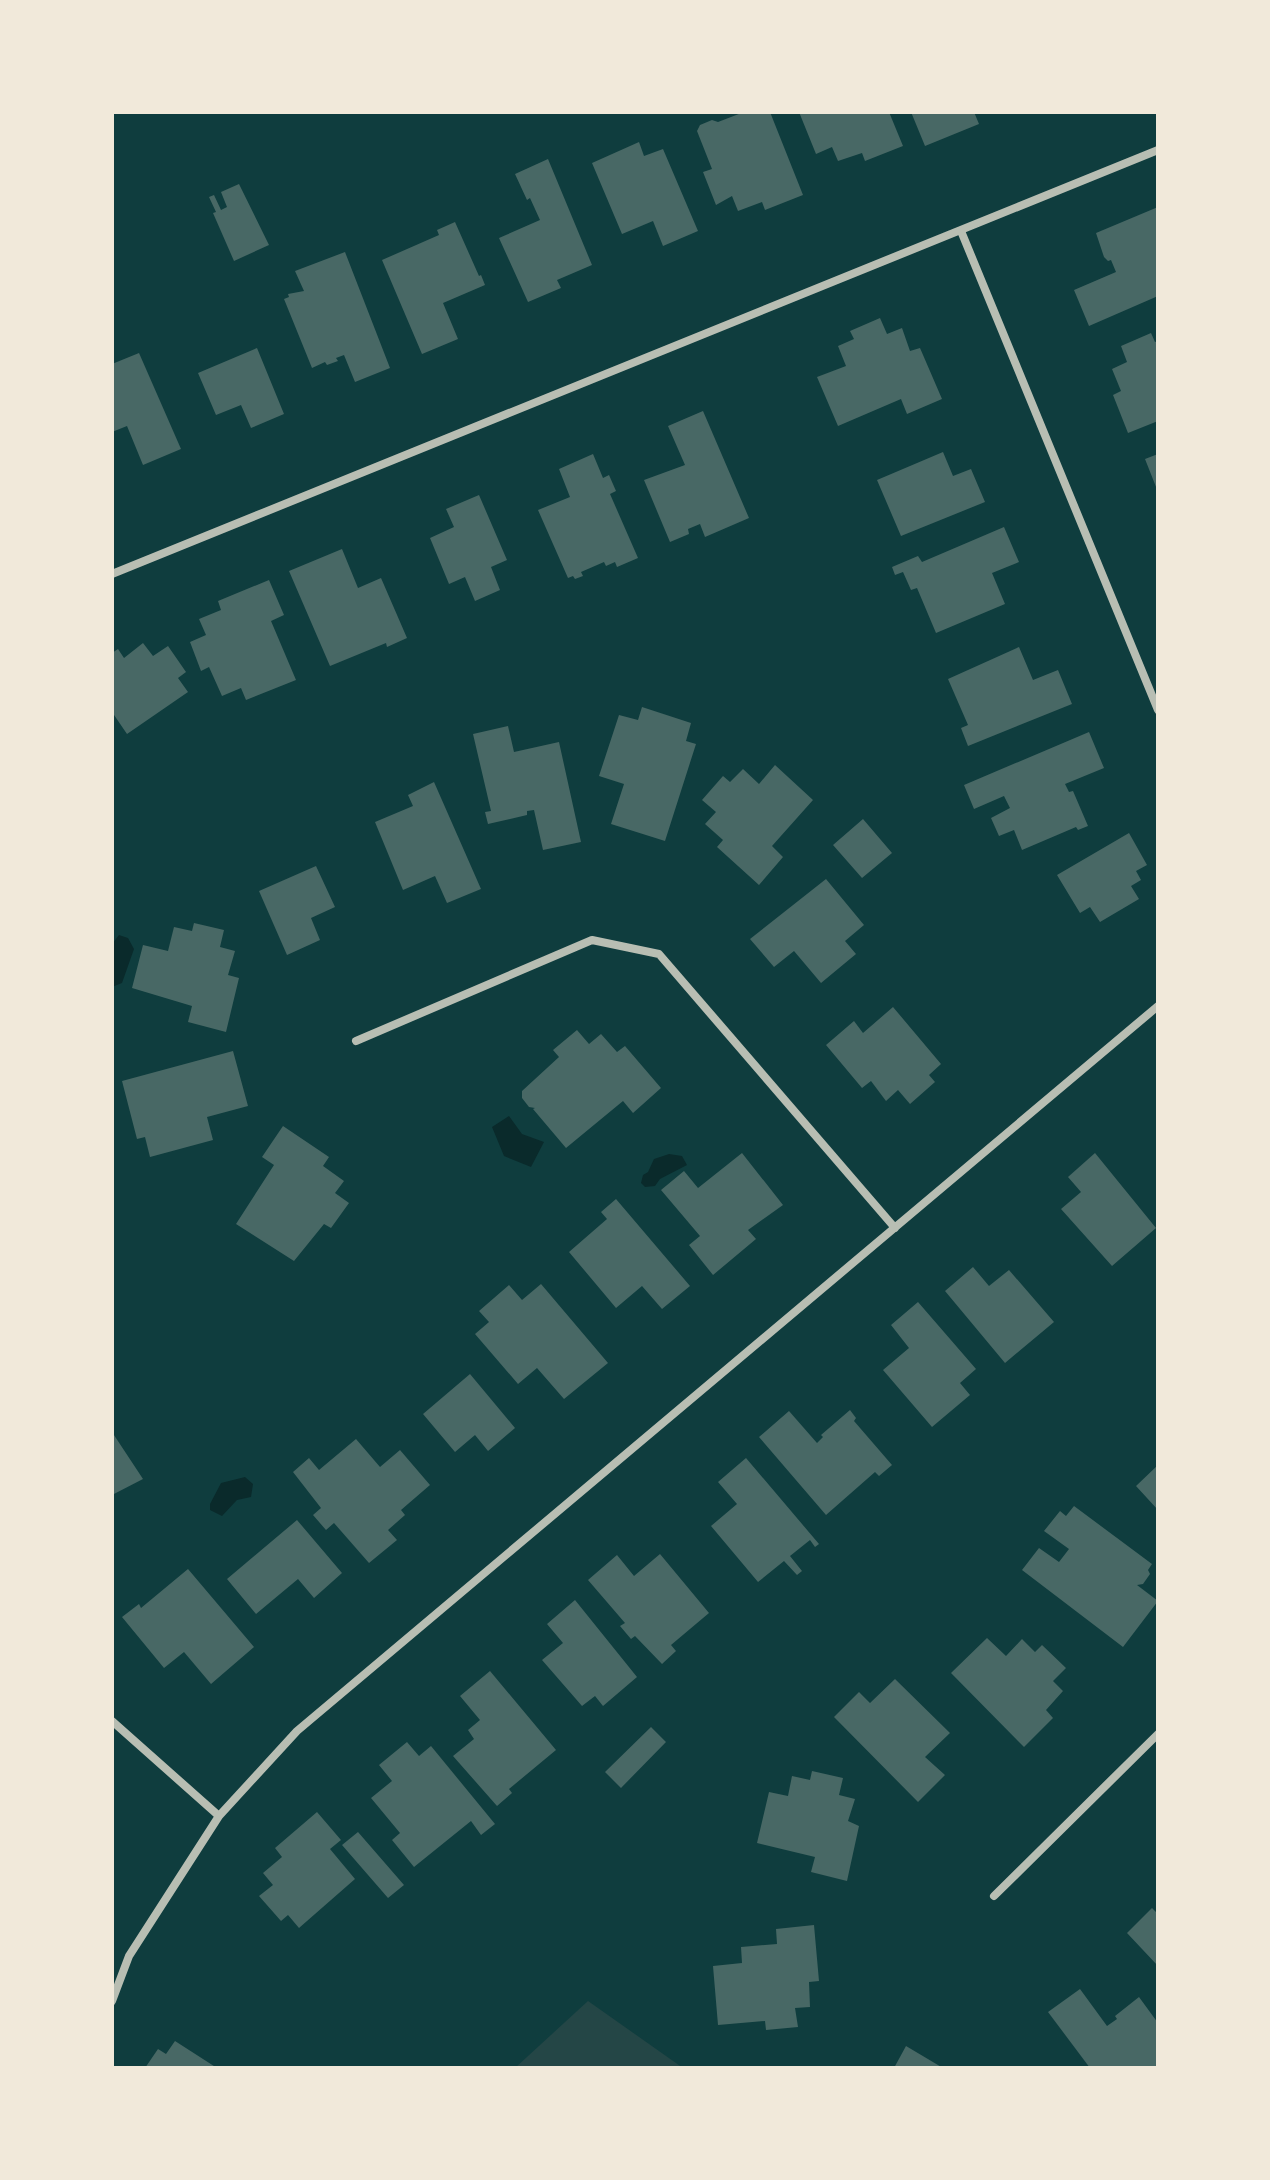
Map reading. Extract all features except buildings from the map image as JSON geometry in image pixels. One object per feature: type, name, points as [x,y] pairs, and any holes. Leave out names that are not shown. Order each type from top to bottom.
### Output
[{"type":"street","points":[[112,574],[1158,150]]},
{"type":"street","points":[[961,231],[1158,710]]},
{"type":"street","points":[[356,1041],[592,940],[659,954],[895,1228]]},
{"type":"street","points":[[112,2001],[129,1956],[219,1816],[297,1731],[1158,1006]]},
{"type":"street","points":[[112,1721],[219,1816]]},
{"type":"street","points":[[994,1896],[1158,1734]]},
{"type":"shaded area","points":[[119,935],[128,938],[134,949],[122,983],[112,987],[112,944]]},
{"type":"shaded area","points":[[509,1116],[522,1134],[544,1142],[531,1167],[504,1156],[492,1127]]},
{"type":"shaded area","points":[[669,1154],[682,1156],[687,1165],[660,1179],[655,1186],[645,1187],[641,1183],[643,1175],[648,1172],[654,1159]]},
{"type":"shaded area","points":[[245,1477],[253,1484],[251,1497],[237,1500],[222,1516],[210,1510],[221,1483]]},
{"type":"shaded area","points":[[588,2001],[683,2068],[515,2068]]}]
